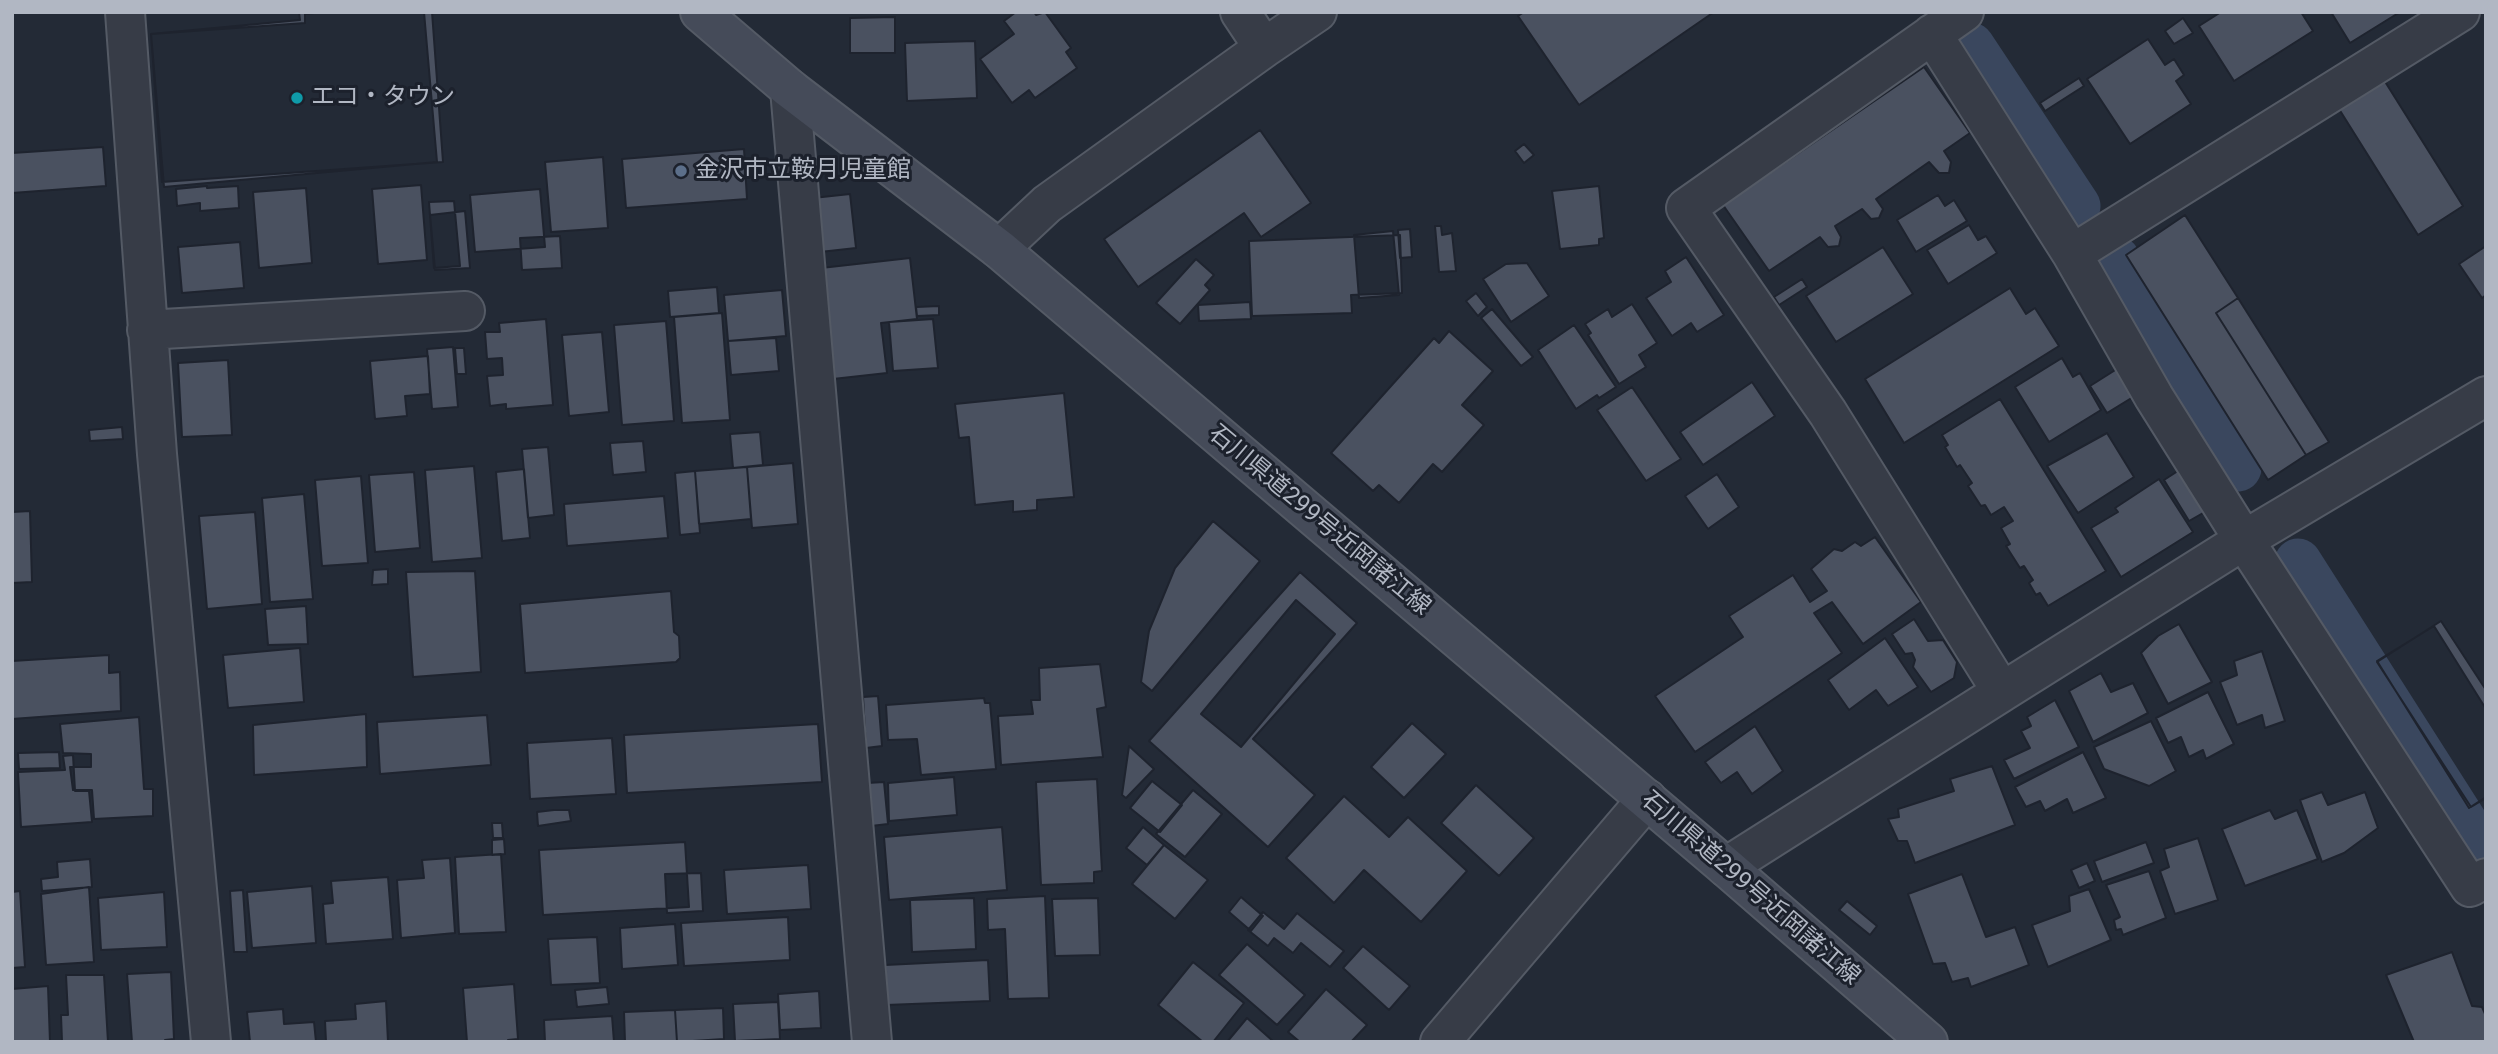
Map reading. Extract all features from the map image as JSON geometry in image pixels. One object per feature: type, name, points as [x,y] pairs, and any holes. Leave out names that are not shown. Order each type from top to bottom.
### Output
[{"type":"main road","name":"石川県道299号近岡諸江線","points":[[700,12],[790,89],[999,248],[1647,799],[1928,1042]]},
{"type":"street","points":[[125,12],[147,330],[211,1042]]},
{"type":"street","points":[[1240,12],[1264,48]]},
{"type":"street","points":[[999,248],[1047,204],[1317,12]]},
{"type":"street","points":[[1964,12],[1686,208],[1828,413],[2002,692]]},
{"type":"street","points":[[2072,254],[2460,12]]},
{"type":"street","points":[[1932,34],[2072,254],[2154,397],[2244,540],[2470,887],[2486,877]]},
{"type":"street","points":[[790,89],[872,1042]]},
{"type":"street","points":[[147,330],[465,311]]},
{"type":"street","points":[[1726,867],[2244,540],[2486,396]]},
{"type":"street","points":[[1440,1042],[1647,799]]},
{"type":"building","name":"エコ・タウン","points":[[299,12],[424,12],[437,162],[164,187],[151,34],[300,20]]},
{"type":"building","name":"エコ・タウン","points":[[432,12],[443,162],[162,182],[151,34],[305,23],[305,14]]},
{"type":"building","points":[[1016,12],[1034,12],[1036,15],[1045,12],[1071,48],[1066,52],[1077,68],[1035,98],[1029,90],[1012,103],[980,59],[1014,34],[1004,21]]},
{"type":"building","points":[[1524,12],[1714,12],[1579,105],[1518,16]]},
{"type":"building","points":[[2221,12],[2301,12],[2313,31],[2234,81],[2199,26]]},
{"type":"building","points":[[2331,12],[2400,12],[2350,43]]},
{"type":"building","points":[[895,17],[895,53],[850,53],[850,18]]},
{"type":"building","points":[[2183,18],[2193,33],[2174,44],[2165,31]]},
{"type":"building","points":[[2148,39],[2165,65],[2174,59],[2184,75],[2176,81],[2191,104],[2130,144],[2087,79]]},
{"type":"building","points":[[975,41],[977,98],[907,101],[905,43]]},
{"type":"building","points":[[1924,67],[1970,133],[1944,151],[1951,162],[1949,173],[1939,173],[1929,162],[1876,199],[1883,209],[1879,218],[1871,219],[1862,209],[1835,226],[1841,237],[1839,246],[1828,247],[1820,237],[1769,271],[1723,205]]},
{"type":"building","points":[[2079,78],[2084,86],[2045,111],[2040,103]]},
{"type":"building","points":[[2384,80],[2463,206],[2418,235],[2339,109]]},
{"type":"building","points":[[1260,130],[1311,203],[1261,237],[1244,213],[1138,287],[1104,239]]},
{"type":"building","points":[[1524,144],[1534,155],[1524,163],[1515,151]]},
{"type":"building","points":[[103,147],[106,186],[12,193],[12,153]]},
{"type":"building","points":[[744,149],[747,199],[626,208],[622,159]]},
{"type":"building","points":[[603,157],[608,228],[551,232],[545,162]]},
{"type":"building","points":[[421,185],[427,260],[378,264],[372,189]]},
{"type":"building","points":[[238,186],[239,208],[200,211],[200,203],[177,206],[176,189]]},
{"type":"building","points":[[1599,186],[1604,238],[1599,239],[1599,245],[1560,249],[1552,191]]},
{"type":"building","points":[[306,188],[312,263],[259,268],[253,192]]},
{"type":"building","points":[[540,189],[545,247],[475,252],[470,195]]},
{"type":"building","points":[[850,194],[856,248],[820,252],[813,198]]},
{"type":"building","points":[[1938,195],[1945,206],[1954,200],[1967,221],[1916,252],[1897,220]]},
{"type":"building","points":[[454,201],[460,266],[434,268],[429,202]]},
{"type":"building","points":[[465,211],[470,268],[435,270],[430,215]]},
{"type":"building","points":[[2185,215],[2238,298],[2216,313],[2306,455],[2268,480],[2126,255]]},
{"type":"building","points":[[1969,225],[1978,240],[1986,236],[1997,253],[1948,284],[1927,250]]},
{"type":"building","points":[[1435,226],[1441,226],[1442,235],[1452,233],[1456,271],[1439,272]]},
{"type":"building","points":[[1410,229],[1412,257],[1400,258],[1398,230]]},
{"type":"building","points":[[1393,231],[1399,295],[1359,298],[1354,235]]},
{"type":"building","points":[[1400,235],[1402,293],[1351,295],[1352,313],[1252,316],[1249,241]]},
{"type":"building","points":[[560,236],[562,268],[522,270],[520,238]]},
{"type":"building","points":[[240,242],[244,288],[182,293],[178,247]]},
{"type":"building","points":[[2486,246],[2486,295],[2482,298],[2459,264]]},
{"type":"building","points":[[1883,247],[1913,294],[1836,342],[1806,296]]},
{"type":"building","points":[[1686,257],[1724,315],[1697,332],[1691,323],[1672,336],[1646,298],[1671,282],[1665,271]]},
{"type":"building","points":[[910,258],[917,319],[881,323],[887,373],[833,379],[821,268]]},
{"type":"building","points":[[1196,259],[1214,275],[1205,285],[1210,290],[1180,324],[1156,303]]},
{"type":"building","points":[[1527,263],[1549,296],[1511,322],[1483,279],[1506,264]]},
{"type":"building","points":[[1802,279],[1807,287],[1779,305],[1774,297]]},
{"type":"building","points":[[717,287],[719,313],[670,317],[668,291]]},
{"type":"building","points":[[2010,288],[2026,314],[2035,308],[2059,346],[1904,443],[1865,379]]},
{"type":"building","points":[[782,290],[786,336],[728,341],[724,295]]},
{"type":"building","points":[[1476,293],[1487,307],[1478,316],[1466,301]]},
{"type":"building","points":[[2238,298],[2329,442],[2306,455],[2216,313]]},
{"type":"building","points":[[1250,302],[1251,319],[1199,321],[1198,305]]},
{"type":"building","points":[[1632,304],[1657,343],[1639,355],[1646,367],[1619,384],[1588,335],[1591,333],[1585,324],[1608,309],[1612,317]]},
{"type":"building","points":[[939,306],[939,315],[917,316],[916,307]]},
{"type":"building","points":[[1492,309],[1533,357],[1521,366],[1481,318]]},
{"type":"building","points":[[722,313],[730,420],[682,423],[674,317]]},
{"type":"building","points":[[546,319],[553,405],[506,409],[506,404],[490,406],[487,376],[503,375],[502,358],[487,359],[485,332],[500,332],[499,323]]},
{"type":"building","points":[[933,319],[938,368],[893,371],[889,322]]},
{"type":"building","points":[[666,321],[674,421],[622,425],[614,325]]},
{"type":"building","points":[[1574,325],[1616,387],[1599,398],[1597,395],[1576,409],[1538,350]]},
{"type":"building","points":[[1449,331],[1493,371],[1462,405],[1484,425],[1442,472],[1433,464],[1399,503],[1379,485],[1373,491],[1331,453],[1434,338],[1439,343]]},
{"type":"building","points":[[602,332],[609,412],[569,416],[562,335]]},
{"type":"building","points":[[776,338],[779,371],[731,375],[728,341]]},
{"type":"building","points":[[453,347],[458,407],[432,409],[427,349]]},
{"type":"building","points":[[455,348],[464,348],[466,374],[457,374]]},
{"type":"building","points":[[428,356],[430,394],[405,396],[407,416],[375,419],[370,361]]},
{"type":"building","points":[[2062,358],[2073,377],[2080,373],[2101,410],[2049,442],[2015,387]]},
{"type":"building","points":[[228,360],[232,435],[182,437],[178,363]]},
{"type":"building","points":[[2120,367],[2138,394],[2107,413],[2090,386]]},
{"type":"building","points":[[1752,382],[1775,416],[1703,465],[1680,432]]},
{"type":"building","points":[[1632,387],[1681,459],[1646,481],[1597,410]]},
{"type":"building","points":[[1064,393],[1074,497],[1037,500],[1037,510],[1013,512],[1013,501],[975,505],[969,437],[959,438],[955,404]]},
{"type":"building","points":[[2000,399],[2106,571],[2048,606],[2040,593],[2036,595],[2029,583],[2033,580],[2024,566],[2020,568],[2006,546],[2010,544],[2001,528],[2013,521],[2004,507],[1991,515],[1985,505],[1981,506],[1968,486],[1972,483],[1960,465],[1957,467],[1945,447],[1948,445],[1942,435]]},
{"type":"building","points":[[122,427],[123,439],[90,441],[89,430]]},
{"type":"building","points":[[760,432],[763,465],[733,468],[730,434]]},
{"type":"building","points":[[2107,433],[2134,477],[2078,513],[2047,466]]},
{"type":"building","points":[[643,441],[646,472],[613,475],[610,443]]},
{"type":"building","points":[[548,447],[554,515],[528,518],[522,449]]},
{"type":"building","points":[[793,463],[798,524],[752,528],[747,467]]},
{"type":"building","points":[[474,466],[482,558],[432,562],[425,470]]},
{"type":"building","points":[[747,467],[751,519],[699,524],[695,471]]},
{"type":"building","points":[[2184,467],[2210,509],[2189,521],[2164,480]]},
{"type":"building","points":[[524,469],[530,538],[502,541],[496,472]]},
{"type":"building","points":[[695,471],[700,533],[680,535],[675,473]]},
{"type":"building","points":[[414,472],[420,548],[375,552],[369,475]]},
{"type":"building","points":[[1717,474],[1739,507],[1708,529],[1685,496]]},
{"type":"building","points":[[361,476],[368,563],[322,566],[315,480]]},
{"type":"building","points":[[2159,479],[2193,532],[2121,577],[2091,528],[2118,512],[2115,508]]},
{"type":"building","points":[[304,494],[313,599],[270,602],[262,498]]},
{"type":"building","points":[[664,496],[668,538],[567,546],[564,504]]},
{"type":"building","points":[[30,511],[32,582],[12,583],[12,512]]},
{"type":"building","points":[[255,512],[262,604],[207,609],[199,516]]},
{"type":"building","points":[[1213,521],[1260,561],[1152,691],[1141,682],[1149,631],[1175,568]]},
{"type":"building","points":[[1875,537],[1921,602],[1863,644],[1832,602],[1814,613],[1842,653],[1695,752],[1655,696],[1743,637],[1729,616],[1793,575],[1810,602],[1827,591],[1811,569],[1834,549],[1842,551],[1855,542],[1861,546]]},
{"type":"building","points":[[388,569],[388,584],[372,585],[373,570]]},
{"type":"building","points":[[475,571],[481,672],[413,677],[406,572]]},
{"type":"building","points":[[1300,572],[1357,623],[1253,739],[1315,795],[1268,847],[1149,741]]},
{"type":"building","points":[[671,591],[674,632],[679,636],[680,658],[676,662],[525,673],[520,604]]},
{"type":"building","points":[[1296,600],[1335,634],[1241,747],[1201,714]]},
{"type":"building","points":[[306,606],[308,644],[268,645],[265,609]]},
{"type":"building","points":[[1914,619],[1928,641],[1943,640],[1957,662],[1954,678],[1931,692],[1913,667],[1915,660],[1912,653],[1905,654],[1892,634]]},
{"type":"building","points":[[2441,621],[2486,690],[2486,798],[2471,807],[2377,662]]},
{"type":"building","points":[[2179,624],[2212,682],[2168,704],[2141,653],[2158,636]]},
{"type":"building","points":[[2434,626],[2486,709],[2486,797],[2469,808],[2377,661]]},
{"type":"building","points":[[1885,638],[1918,687],[1888,706],[1876,690],[1849,710],[1828,680]]},
{"type":"building","points":[[300,648],[304,702],[228,708],[223,655]]},
{"type":"building","points":[[2262,651],[2285,721],[2265,728],[2262,715],[2237,725],[2220,682],[2237,675],[2234,661]]},
{"type":"building","points":[[109,655],[109,673],[120,672],[121,711],[12,719],[12,661]]},
{"type":"building","points":[[1100,664],[1106,707],[1097,709],[1103,757],[1001,765],[998,716],[1033,714],[1031,700],[1040,700],[1039,668]]},
{"type":"building","points":[[2101,673],[2111,692],[2133,683],[2148,713],[2093,742],[2069,691]]},
{"type":"building","points":[[2208,692],[2234,744],[2206,759],[2203,750],[2189,757],[2181,737],[2168,743],[2156,718]]},
{"type":"building","points":[[878,696],[882,746],[866,748],[863,697]]},
{"type":"building","points":[[984,698],[985,703],[990,703],[996,769],[921,775],[917,739],[888,740],[886,705]]},
{"type":"building","points":[[2055,700],[2079,747],[2014,779],[2004,760],[2030,748],[2021,731],[2031,726],[2027,717]]},
{"type":"building","points":[[366,714],[367,767],[254,775],[253,725]]},
{"type":"building","points":[[487,715],[491,765],[380,774],[377,722]]},
{"type":"building","points":[[139,717],[144,789],[153,789],[153,816],[94,819],[92,790],[73,790],[70,767],[91,767],[91,754],[63,753],[60,724]]},
{"type":"building","points":[[2151,721],[2176,771],[2149,786],[2104,769],[2094,747]]},
{"type":"building","points":[[1412,723],[1446,754],[1404,798],[1371,767]]},
{"type":"building","points":[[818,724],[822,782],[627,793],[624,735]]},
{"type":"building","points":[[1755,726],[1783,771],[1752,794],[1737,772],[1721,783],[1705,762]]},
{"type":"building","points":[[612,738],[616,794],[530,799],[527,743]]},
{"type":"building","points":[[1129,746],[1154,769],[1126,798],[1122,795]]},
{"type":"building","points":[[59,752],[60,768],[19,769],[18,753]]},
{"type":"building","points":[[2083,752],[2106,798],[2073,813],[2067,799],[2045,811],[2040,801],[2026,807],[2015,787]]},
{"type":"building","points":[[73,755],[75,791],[89,791],[92,822],[21,827],[18,772],[65,770],[63,756]]},
{"type":"building","points":[[1992,766],[2015,825],[1915,863],[1907,841],[1898,841],[1888,819],[1899,817],[1898,809],[1954,791],[1950,779]]},
{"type":"building","points":[[954,777],[957,815],[889,821],[888,783]]},
{"type":"building","points":[[1097,779],[1102,871],[1094,872],[1094,883],[1041,885],[1036,782]]},
{"type":"building","points":[[1152,781],[1182,805],[1160,832],[1130,808]]},
{"type":"building","points":[[884,782],[888,824],[871,826],[867,783]]},
{"type":"building","points":[[1476,785],[1534,838],[1499,876],[1441,823]]},
{"type":"building","points":[[1193,790],[1222,814],[1185,857],[1156,834]]},
{"type":"building","points":[[2322,792],[2328,805],[2365,792],[2378,828],[2344,853],[2322,862],[2300,800]]},
{"type":"building","points":[[1344,796],[1389,837],[1408,817],[1467,871],[1421,922],[1364,870],[1334,903],[1286,858]]},
{"type":"building","points":[[569,810],[571,821],[538,826],[537,812]]},
{"type":"building","points":[[2270,810],[2275,819],[2297,810],[2318,859],[2245,886],[2222,829]]},
{"type":"building","points":[[492,823],[502,823],[503,838],[493,838]]},
{"type":"building","points":[[1002,827],[1007,890],[889,900],[884,837]]},
{"type":"building","points":[[1143,827],[1164,845],[1147,865],[1126,848]]},
{"type":"building","points":[[2198,838],[2218,900],[2175,914],[2160,871],[2169,867],[2164,849]]},
{"type":"building","points":[[504,839],[505,854],[492,855],[492,840]]},
{"type":"building","points":[[685,842],[689,907],[543,915],[539,850]]},
{"type":"building","points":[[2146,842],[2154,863],[2102,882],[2094,861]]},
{"type":"building","points":[[1164,845],[1208,880],[1175,919],[1132,884]]},
{"type":"building","points":[[501,854],[506,932],[459,934],[455,857]]},
{"type":"building","points":[[450,858],[455,933],[401,938],[397,880],[424,878],[422,860]]},
{"type":"building","points":[[90,859],[92,887],[42,891],[41,879],[58,877],[57,862]]},
{"type":"building","points":[[2087,863],[2095,881],[2079,888],[2071,870]]},
{"type":"building","points":[[808,865],[811,909],[727,914],[724,870]]},
{"type":"building","points":[[2149,871],[2166,918],[2123,935],[2121,929],[2116,930],[2114,920],[2120,917],[2106,885]]},
{"type":"building","points":[[701,873],[703,911],[667,913],[665,874]]},
{"type":"building","points":[[1962,874],[1986,937],[2015,927],[2029,965],[1971,987],[1968,978],[1952,982],[1945,963],[1933,964],[1908,894]]},
{"type":"building","points":[[388,877],[393,939],[326,944],[323,904],[333,903],[331,881]]},
{"type":"building","points":[[312,886],[316,943],[252,948],[247,892]]},
{"type":"building","points":[[89,887],[94,962],[46,965],[41,894]]},
{"type":"building","points":[[2089,889],[2111,940],[2048,967],[2032,925],[2070,911],[2069,896]]},
{"type":"building","points":[[243,890],[247,952],[234,952],[230,891]]},
{"type":"building","points":[[20,891],[25,967],[12,968],[12,892]]},
{"type":"building","points":[[164,892],[167,947],[101,950],[98,898]]},
{"type":"building","points":[[1045,896],[1049,998],[1008,999],[1005,929],[988,930],[987,899]]},
{"type":"building","points":[[1241,897],[1263,916],[1251,931],[1229,912]]},
{"type":"building","points":[[974,898],[976,949],[912,952],[910,900]]},
{"type":"building","points":[[1098,898],[1100,955],[1055,956],[1052,899]]},
{"type":"building","points":[[1847,901],[1877,926],[1870,935],[1839,910]]},
{"type":"building","points":[[1263,912],[1284,929],[1297,913],[1344,951],[1330,967],[1301,943],[1293,953],[1274,938],[1268,946],[1248,930]]},
{"type":"building","points":[[788,917],[790,960],[684,966],[681,923]]},
{"type":"building","points":[[675,924],[678,965],[622,969],[620,928]]},
{"type":"building","points":[[597,937],[600,983],[551,985],[548,939]]},
{"type":"building","points":[[1247,944],[1305,995],[1277,1025],[1219,975]]},
{"type":"building","points":[[1363,946],[1410,986],[1389,1010],[1343,968]]},
{"type":"building","points":[[2452,952],[2472,1006],[2482,1007],[2486,1016],[2486,1042],[2414,1042],[2386,975]]},
{"type":"building","points":[[988,960],[990,1001],[886,1005],[885,965]]},
{"type":"building","points":[[1193,962],[1244,1003],[1213,1042],[1203,1042],[1158,1005]]},
{"type":"building","points":[[171,972],[174,1039],[165,1042],[132,1042],[127,974]]},
{"type":"building","points":[[66,975],[104,975],[108,1042],[62,1042],[61,1015],[68,1015]]},
{"type":"building","points":[[514,984],[518,1039],[508,1042],[467,1042],[463,988]]},
{"type":"building","points":[[48,986],[50,1042],[12,1042],[12,989]]},
{"type":"building","points":[[607,987],[609,1004],[577,1007],[575,990]]},
{"type":"building","points":[[1326,989],[1367,1025],[1351,1042],[1300,1042],[1288,1032]]},
{"type":"building","points":[[819,991],[821,1028],[780,1030],[778,994]]},
{"type":"building","points":[[386,1001],[388,1042],[326,1042],[325,1021],[356,1019],[355,1004]]},
{"type":"building","points":[[778,1002],[780,1039],[735,1041],[733,1004]]},
{"type":"building","points":[[723,1008],[724,1039],[677,1042],[675,1010]]},
{"type":"building","points":[[283,1009],[284,1024],[314,1022],[316,1042],[250,1042],[247,1012]]},
{"type":"building","points":[[675,1010],[677,1042],[625,1042],[624,1012]]},
{"type":"building","points":[[612,1016],[614,1042],[545,1042],[544,1020]]},
{"type":"building","points":[[1247,1018],[1274,1042],[1227,1042]]},
{"type":"waterway","points":[[1971,46],[2077,206]]},
{"type":"waterway","points":[[2117,260],[2238,468]]},
{"type":"waterway","points":[[2298,562],[2481,849]]},
{"type":"place","name":"エコ・タウン","points":[[297,98]]},
{"type":"place","name":"金沢市立鞍月児童館","points":[[681,171]]}]
